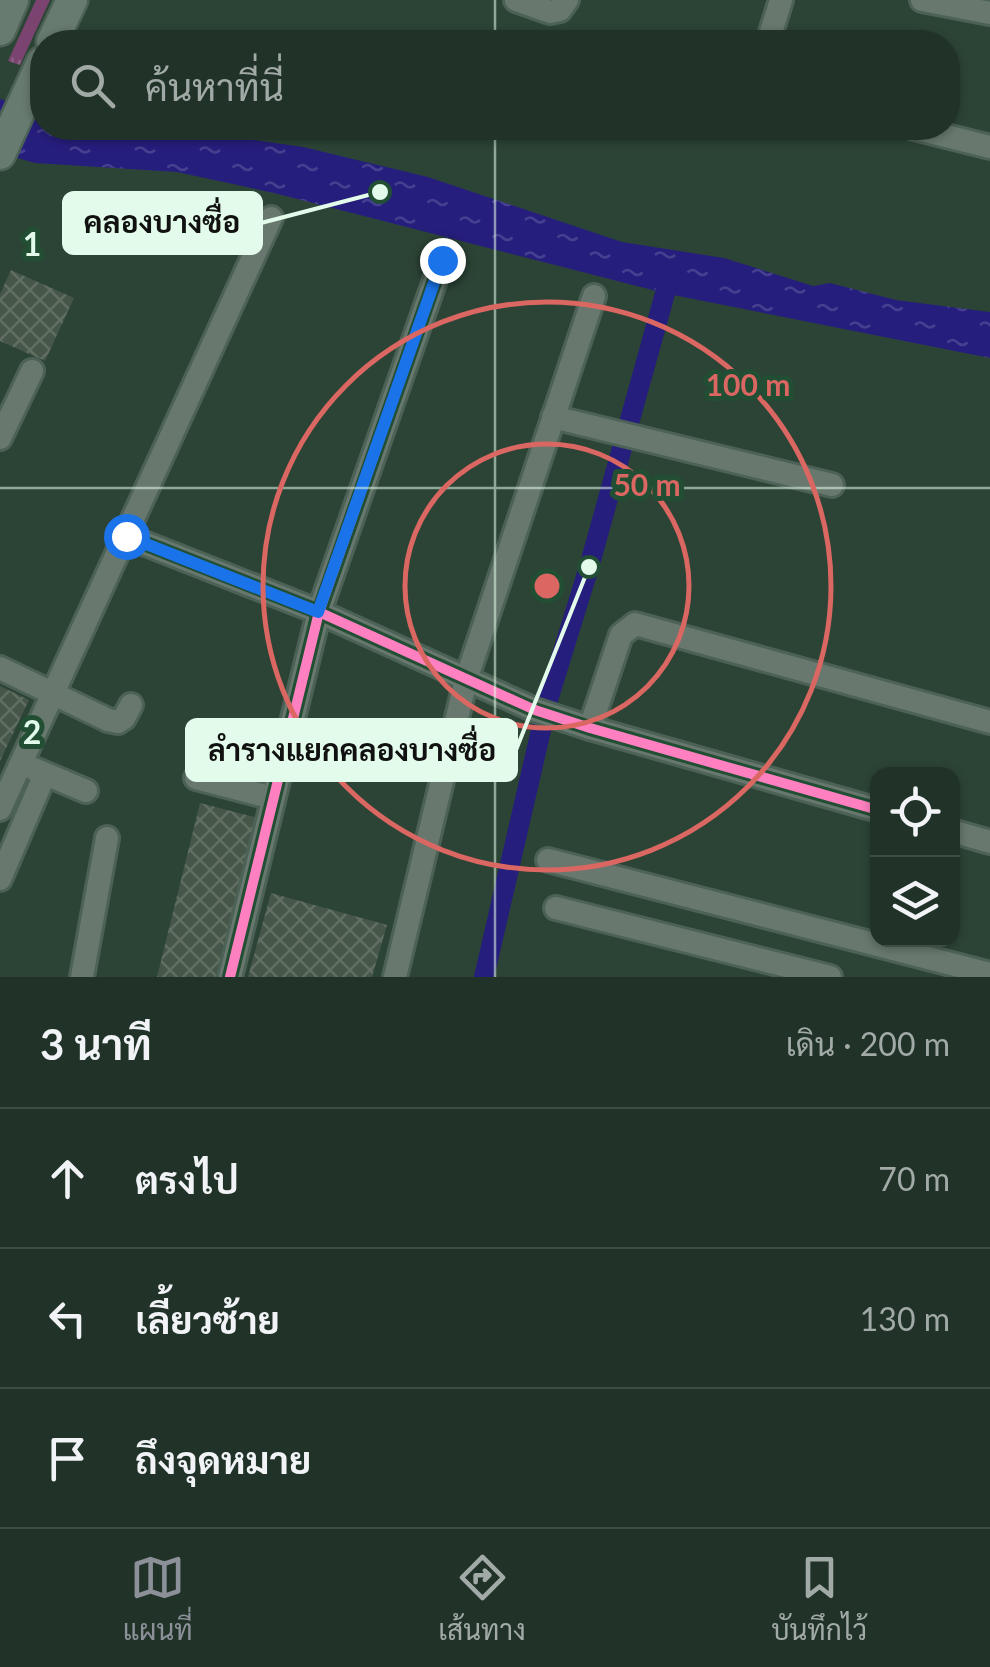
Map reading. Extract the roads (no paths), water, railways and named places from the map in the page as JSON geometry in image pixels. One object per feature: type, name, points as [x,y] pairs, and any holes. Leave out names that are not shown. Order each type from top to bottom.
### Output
[{"type":"main road","points":[[0,30],[13,0]]},
{"type":"main road","points":[[58,30],[72,0]]},
{"type":"main road","points":[[0,154],[30,88]]},
{"type":"street","points":[[516,0],[550,12],[560,10],[566,0]]},
{"type":"street","points":[[772,30],[782,0]]},
{"type":"street","points":[[922,0],[976,8]]},
{"type":"street","points":[[960,139],[990,146]]},
{"type":"street","points":[[0,809],[271,218]]},
{"type":"street","points":[[230,977],[318,612],[442,260]]},
{"type":"street","points":[[395,977],[466,680],[594,296]]},
{"type":"street","points":[[0,438],[32,371]]},
{"type":"street","points":[[553,417],[832,485]]},
{"type":"street","points":[[126,536],[318,612],[543,713],[870,808]]},
{"type":"street","points":[[590,728],[621,635],[635,624],[990,722]]},
{"type":"street","points":[[0,668],[108,720],[118,722],[132,705]]},
{"type":"street","points":[[21,764],[86,791]]},
{"type":"street","points":[[0,879],[45,774]]},
{"type":"street","points":[[196,778],[274,798]]},
{"type":"street","points":[[960,833],[990,842]]},
{"type":"street","points":[[82,977],[107,838]]},
{"type":"street","points":[[548,860],[990,974]]},
{"type":"street","points":[[556,908],[830,977]]},
{"type":"water","points":[[0,99],[30,106],[30,140],[255,140],[303,147],[428,177],[622,242],[724,258],[813,286],[830,283],[896,300],[990,312],[990,358],[668,294],[274,193],[177,172],[35,163],[0,153]]},
{"type":"waterway","points":[[484,977],[548,700],[671,272]]},
{"type":"place","name":"คลองบางซื่อ","points":[[380,192]]},
{"type":"place","name":"ลำรางแยกคลองบางซื่อ","points":[[589,567]]}]
